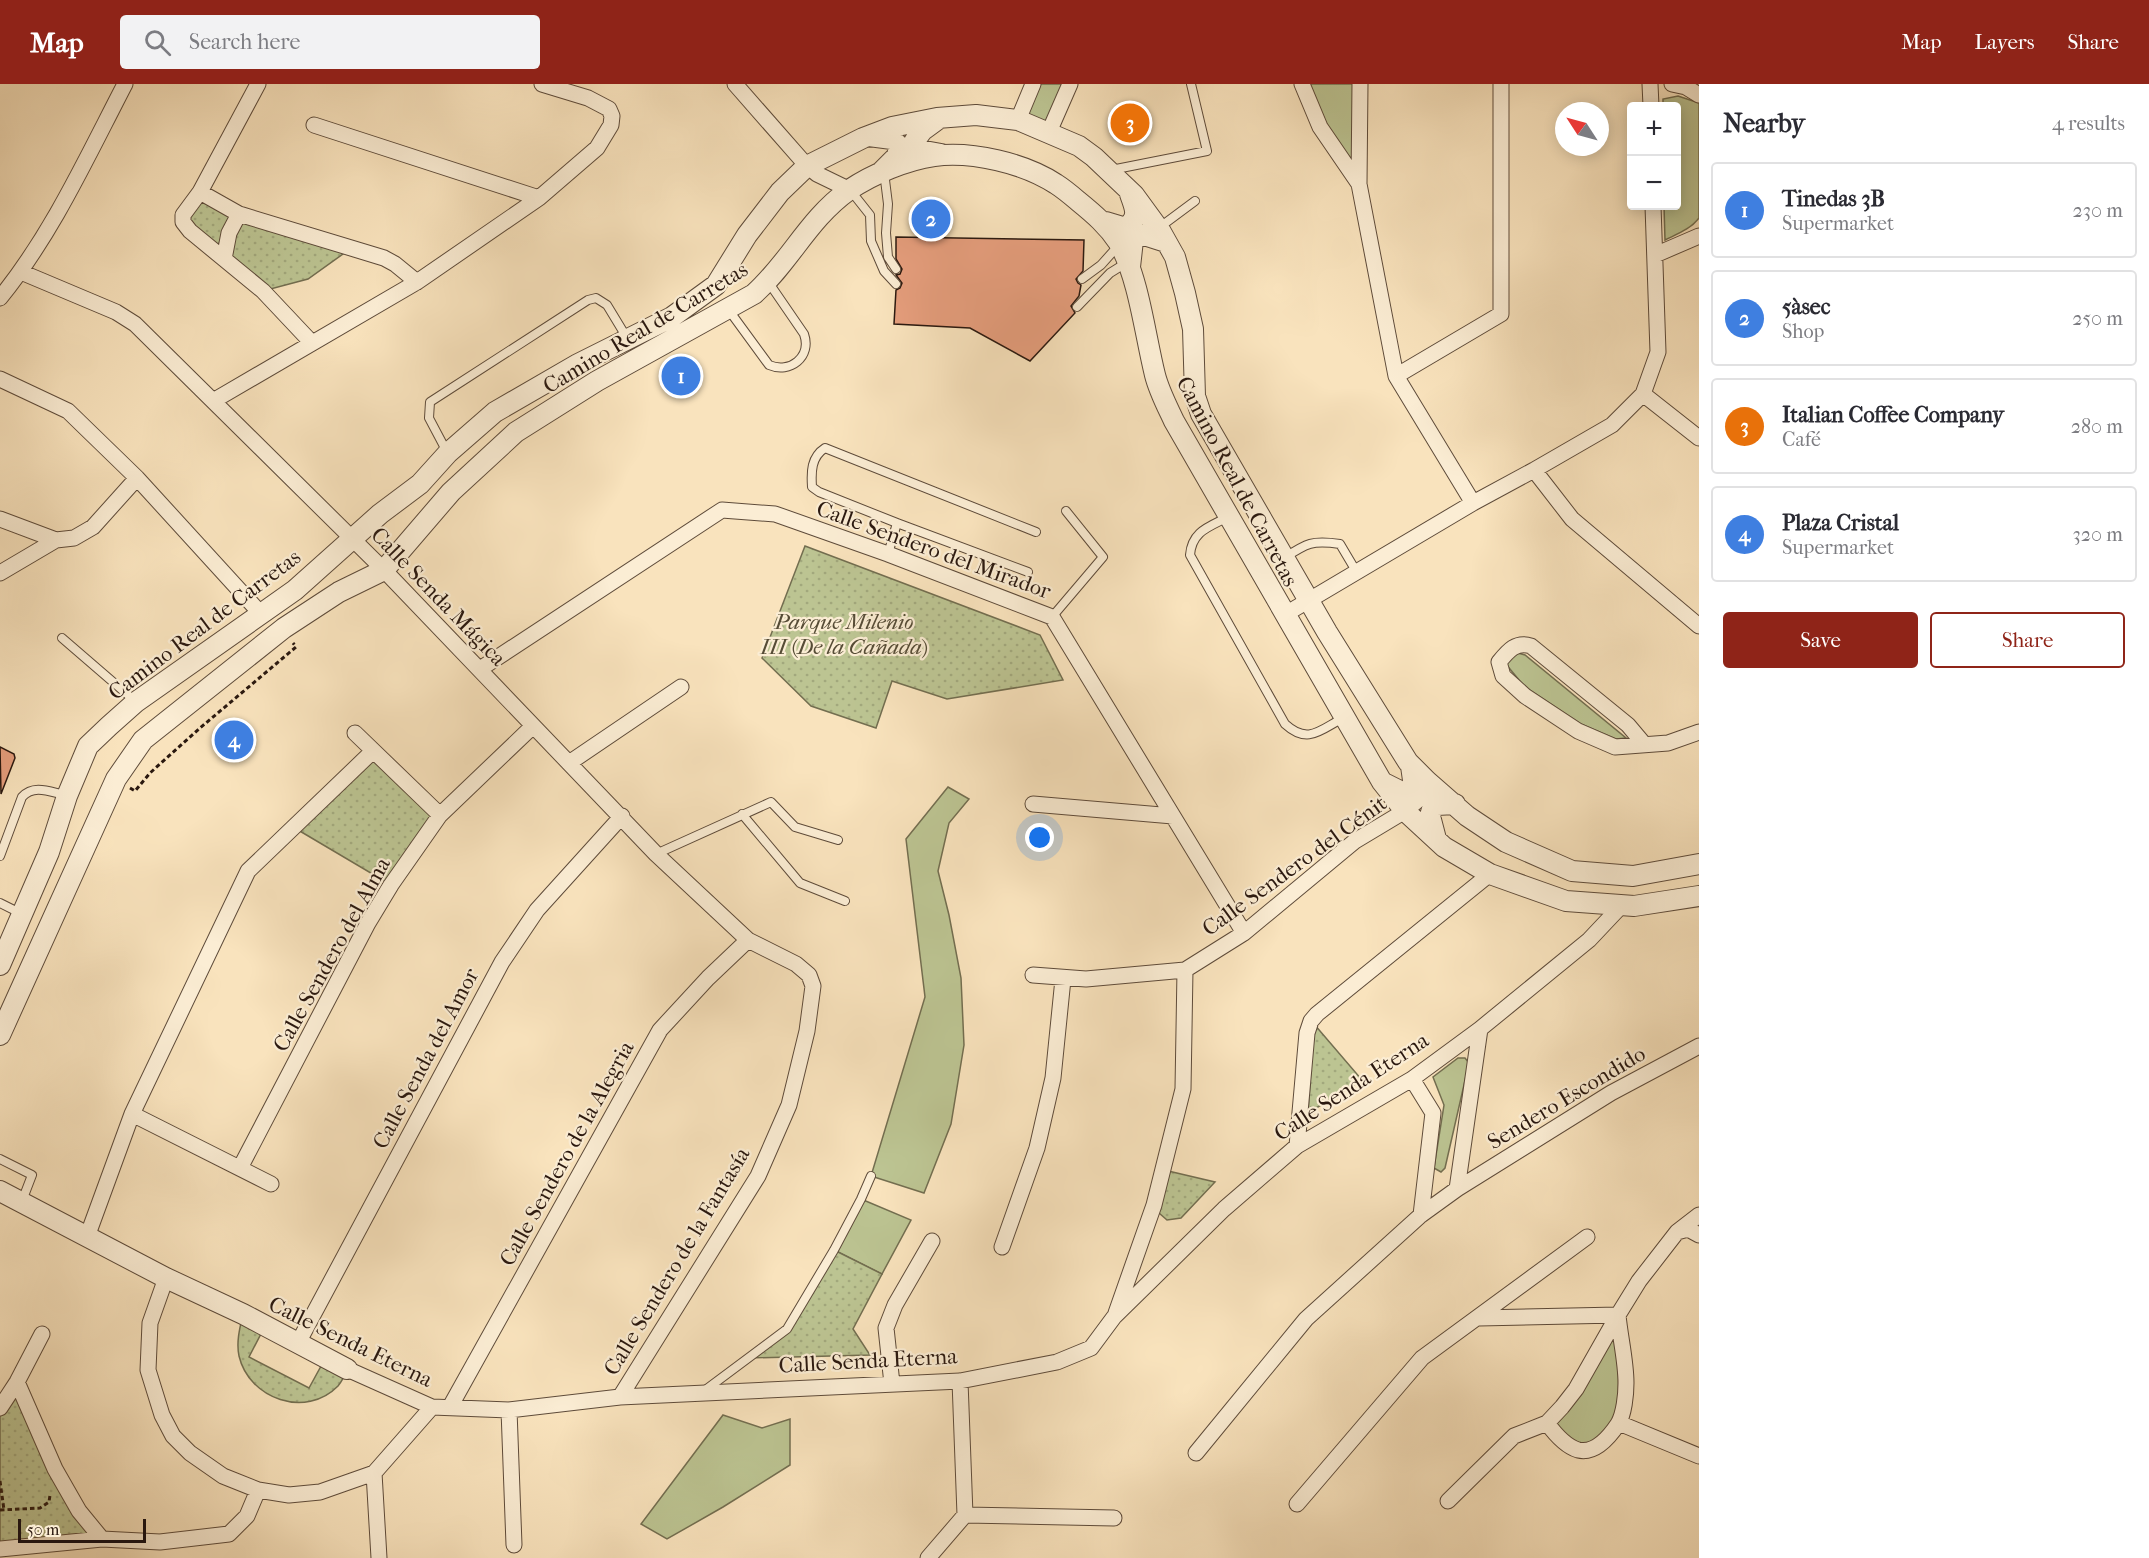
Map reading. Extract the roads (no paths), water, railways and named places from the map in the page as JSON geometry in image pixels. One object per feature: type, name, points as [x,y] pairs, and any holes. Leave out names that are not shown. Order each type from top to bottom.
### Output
[{"type":"street","points":[[0,298],[21,272],[76,178],[125,84]]},
{"type":"street","points":[[258,84],[200,192],[183,215],[183,222],[190,231],[263,291],[312,343]]},
{"type":"street","points":[[213,401],[417,282],[539,198],[597,148],[611,125],[612,116],[609,109],[601,103],[542,84]]},
{"type":"street","points":[[735,84],[807,166],[817,174],[850,190]]},
{"type":"street","points":[[1018,120],[1033,84]]},
{"type":"street","points":[[1049,132],[1070,84]]},
{"type":"street","points":[[1302,84],[1320,127],[1359,184]]},
{"type":"street","points":[[1360,84],[1359,184],[1396,376],[1473,503]]},
{"type":"street","points":[[1396,376],[1501,314],[1501,84]]},
{"type":"street","points":[[1650,84],[1651,102]]},
{"type":"street","points":[[1672,84],[1686,87],[1699,95]]},
{"type":"street","name":"Camino Real de Carretas","points":[[0,965],[49,852],[67,796],[88,746],[136,702],[296,590],[351,539],[420,484],[448,453],[495,412],[578,363],[672,316],[716,285],[763,213],[780,192],[807,166],[892,127],[942,117],[976,115],[1018,120],[1079,146],[1109,170],[1130,191],[1162,235],[1175,257],[1193,329],[1195,396],[1201,414],[1307,600],[1410,766],[1467,816],[1506,842],[1572,871],[1633,876],[1699,864]]},
{"type":"street","points":[[942,117],[922,131],[915,142],[919,150],[949,156]]},
{"type":"street","points":[[314,125],[539,198]]},
{"type":"street","points":[[869,136],[892,139],[899,146],[897,156],[881,174]]},
{"type":"street","name":"Camino Real de Carretas","points":[[0,1035],[116,779],[143,740],[284,628],[339,592],[384,570],[451,492],[516,432],[597,381],[754,294],[768,281],[800,238],[824,212],[850,190],[881,174],[934,156],[968,156],[1009,162],[1056,183],[1101,220],[1125,260],[1155,378],[1174,422],[1382,782],[1405,810],[1444,847],[1490,874],[1566,901],[1634,906],[1699,896]]},
{"type":"street","points":[[1101,220],[1126,228],[1134,222],[1136,214],[1130,191]]},
{"type":"street","points":[[200,192],[239,213],[384,258],[417,282]]},
{"type":"street","points":[[1284,615],[1473,503],[1612,425],[1643,394],[1658,352],[1653,210]]},
{"type":"street","points":[[224,259],[229,233],[239,213]]},
{"type":"street","points":[[1125,260],[1133,240],[1141,234],[1162,235]]},
{"type":"street","points":[[1655,255],[1699,236]]},
{"type":"street","name":"Calle Senda Mágica","points":[[21,272],[116,312],[135,324],[384,570],[656,854],[748,940],[796,964],[808,975]]},
{"type":"street","points":[[0,379],[68,411],[137,478],[262,615]]},
{"type":"street","points":[[1643,394],[1699,438]]},
{"type":"street","points":[[1534,470],[1572,519],[1699,626]]},
{"type":"street","points":[[0,573],[56,540],[74,538],[93,527],[137,478]]},
{"type":"street","name":"Calle Sendero del Mirador","points":[[480,669],[722,510],[774,514],[888,554],[1053,617],[1244,933]]},
{"type":"street","points":[[0,519],[56,540]]},
{"type":"street","points":[[1644,744],[1628,725],[1531,646],[1516,645],[1499,662],[1503,676],[1519,692],[1578,731],[1615,747],[1668,743],[1699,732]]},
{"type":"street","points":[[569,763],[681,687]]},
{"type":"street","name":"Calle Sendero del Alma","points":[[240,1168],[368,924],[391,885],[440,815],[533,726]]},
{"type":"street","points":[[355,733],[440,815]]},
{"type":"street","points":[[87,1237],[132,1114],[248,871],[373,751]]},
{"type":"street","points":[[1382,782],[1407,793],[1414,787],[1410,766]]},
{"type":"street","name":"Calle Sendero del Cénit","points":[[1034,975],[1086,979],[1185,969],[1244,933],[1355,841],[1405,810],[1434,787]]},
{"type":"street","points":[[1033,804],[1173,816]]},
{"type":"street","points":[[1436,839],[1430,816],[1432,809],[1437,805],[1455,804]]},
{"type":"street","name":"Calle Senda del Amor","points":[[298,1342],[502,962],[537,910],[622,816]]},
{"type":"street","points":[[1297,1146],[1307,1033],[1311,1022],[1317,1014],[1490,874]]},
{"type":"street","name":"Calle Senda Eterna","points":[[0,1191],[347,1369],[432,1407],[509,1410],[620,1397],[702,1391],[960,1381],[1058,1362],[1091,1348],[1114,1317],[1224,1209],[1297,1146],[1412,1079],[1480,1029],[1589,940],[1622,905]]},
{"type":"street","name":"Calle Sendero de la Alegria","points":[[450,1407],[660,1030],[708,978],[748,940]]},
{"type":"street","points":[[1114,1317],[1154,1205],[1183,1089],[1185,969]]},
{"type":"street","name":"Calle Sendero de la Fantasía","points":[[620,1397],[758,1176],[789,1105],[807,1031],[813,986],[808,975]]},
{"type":"street","points":[[1002,1247],[1037,1148],[1053,1078],[1063,979]]},
{"type":"street","points":[[1457,1189],[1480,1029]]},
{"type":"street","name":"Sendero Escondido","points":[[1196,1453],[1306,1319],[1421,1215],[1457,1189],[1611,1093],[1699,1046]]},
{"type":"street","points":[[1412,1079],[1433,1113],[1421,1215]]},
{"type":"street","points":[[132,1114],[271,1184]]},
{"type":"street","points":[[1448,1501],[1514,1436],[1547,1423],[1576,1389],[1617,1315],[1639,1281],[1677,1232],[1699,1215]]},
{"type":"street","points":[[1677,1232],[1688,1229],[1699,1235]]},
{"type":"street","points":[[1297,1504],[1422,1358],[1587,1237]]},
{"type":"street","points":[[892,1384],[886,1328],[895,1305],[932,1241]]},
{"type":"street","points":[[166,1278],[150,1323],[148,1370],[162,1415],[173,1436],[190,1453],[223,1476],[258,1490],[290,1494],[320,1492],[374,1473],[432,1407]]},
{"type":"street","points":[[1479,1317],[1617,1315]]},
{"type":"street","points":[[1547,1423],[1568,1445],[1578,1450],[1588,1450],[1605,1440],[1619,1422],[1626,1383],[1617,1315]]},
{"type":"street","points":[[0,1408],[17,1382],[42,1334]]},
{"type":"street","points":[[927,1558],[964,1515],[960,1381]]},
{"type":"street","points":[[17,1382],[55,1469],[79,1511],[102,1539]]},
{"type":"street","points":[[509,1410],[514,1545]]},
{"type":"street","points":[[1619,1422],[1699,1456]]},
{"type":"street","points":[[374,1473],[379,1558]]},
{"type":"street","points":[[0,1549],[102,1539],[159,1542],[229,1534],[247,1516],[258,1490]]},
{"type":"street","points":[[964,1515],[1114,1518]]},
{"type":"lane","points":[[1109,170],[1207,151],[1191,84]]},
{"type":"lane","points":[[881,174],[888,204],[886,233],[888,257],[896,269]]},
{"type":"lane","points":[[850,190],[870,215],[871,241],[884,271],[896,284]]},
{"type":"lane","points":[[1162,235],[1195,201]]},
{"type":"lane","points":[[1082,279],[1101,265],[1125,260]]},
{"type":"lane","points":[[1077,307],[1125,260]]},
{"type":"lane","points":[[729,309],[769,365],[785,369],[793,366],[802,355],[807,341],[768,281]]},
{"type":"lane","points":[[448,453],[429,418],[430,402],[588,300],[596,298],[607,305],[627,338]]},
{"type":"lane","points":[[1028,573],[819,492],[812,487],[814,459],[825,448],[1036,532]]},
{"type":"lane","points":[[1053,617],[1103,557],[1066,511]]},
{"type":"lane","points":[[1229,516],[1197,534],[1191,543],[1190,555],[1285,724],[1295,733],[1311,736],[1344,717]]},
{"type":"lane","points":[[888,554],[897,523]]},
{"type":"lane","points":[[1283,559],[1305,544],[1322,542],[1340,544],[1356,571]]},
{"type":"lane","points":[[62,638],[136,702]]},
{"type":"lane","points":[[0,856],[22,797],[27,791],[35,789],[67,796]]},
{"type":"lane","points":[[656,854],[771,802],[795,827],[838,840]]},
{"type":"lane","points":[[742,814],[800,883],[845,902]]},
{"type":"lane","points":[[0,903],[22,913]]},
{"type":"lane","points":[[0,1159],[32,1175],[21,1202]]},
{"type":"lane","points":[[702,1391],[787,1329],[834,1250],[871,1176]]},
{"type":"place","name":"Italian Coffee Company","points":[[1130,123]]},
{"type":"place","name":"5àsec","points":[[931,219]]},
{"type":"place","name":"Tinedas 3B","points":[[681,376]]},
{"type":"place","name":"Plaza Cristal","points":[[234,740]]},
{"type":"park label","name":"Parque Milenio III (De la Cañada)","points":[[844,634]]}]
